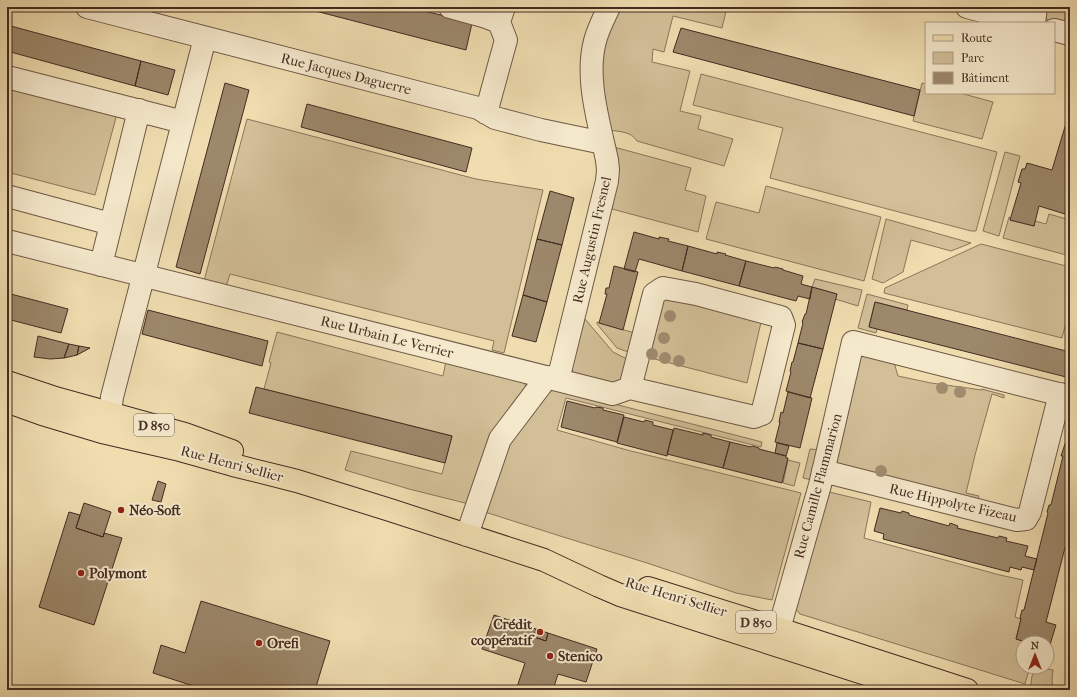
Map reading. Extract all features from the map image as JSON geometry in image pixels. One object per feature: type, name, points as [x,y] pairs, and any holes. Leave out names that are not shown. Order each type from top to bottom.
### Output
[{"type":"main road","name":"Rue Henri Sellier","points":[[7,382],[52,397],[185,434],[239,453],[297,481]]},
{"type":"main road","name":"Rue Henri Sellier","points":[[7,400],[42,414],[102,432],[176,449],[297,481],[467,535],[544,560],[599,586],[620,594],[916,690]]},
{"type":"main road","name":"Rue Henri Sellier","points":[[544,560],[563,562],[779,629],[967,690]]},
{"type":"street","name":"Rue Jacques Daguerre","points":[[87,7],[478,108],[495,118],[540,130],[603,143]]},
{"type":"street","points":[[450,7],[486,17],[501,15],[506,40],[486,113]]},
{"type":"street","name":"Rue Augustin Fresnel","points":[[467,535],[500,439],[553,378],[607,181],[607,160],[592,86],[591,70],[595,42],[609,7]]},
{"type":"street","points":[[967,7],[1023,22]]},
{"type":"street","points":[[1034,22],[1036,7]]},
{"type":"street","points":[[1055,30],[1070,34]]},
{"type":"street","points":[[110,413],[112,397],[205,38]]},
{"type":"street","points":[[7,77],[183,122]]},
{"type":"street","points":[[101,265],[139,110]]},
{"type":"street","points":[[7,196],[111,224]]},
{"type":"street","name":"Rue Urbain Le Verrier","points":[[7,241],[613,394],[630,388],[754,416],[762,414],[784,324],[781,317],[688,292],[663,288],[654,294],[630,388]]},
{"type":"street","name":"Rue Hippolyte Fizeau","points":[[823,471],[1017,520],[1026,519],[1030,512],[1065,395],[853,342]]},
{"type":"street","name":"Rue Camille Flammarion","points":[[779,629],[823,471],[853,342]]},
{"type":"green space","points":[[618,7],[727,7],[722,28],[673,16],[664,52],[653,49],[652,62],[690,71],[680,111],[701,116],[698,129],[733,139],[724,166],[637,141],[632,135],[610,130],[600,71],[606,37]]},
{"type":"green space","points":[[1042,7],[1070,7],[1070,26],[1048,20],[1044,16]]},
{"type":"green space","points":[[701,74],[997,152],[976,231],[971,231],[770,178],[783,128],[693,105]]},
{"type":"green space","points":[[7,83],[118,110],[95,195],[7,172]]},
{"type":"green space","points":[[922,83],[925,84],[925,94],[964,94],[993,102],[982,139],[913,121]]},
{"type":"green space","points":[[247,119],[476,179],[543,190],[504,353],[492,350],[494,341],[230,274],[226,287],[204,281]]},
{"type":"green space","points":[[614,147],[691,168],[685,190],[706,196],[698,232],[612,209],[617,173]]},
{"type":"green space","points":[[1005,152],[1020,156],[999,236],[983,231]]},
{"type":"green space","points":[[766,186],[881,217],[864,281],[706,239],[716,202],[759,213]]},
{"type":"green space","points":[[1049,214],[1070,220],[1070,256],[1003,238],[1009,217],[1011,218],[1010,220],[1034,226],[1035,221],[1046,224]]},
{"type":"green space","points":[[886,219],[971,243],[951,251],[911,240],[903,272],[883,283],[872,279]]},
{"type":"green space","points":[[981,244],[1070,267],[1070,307],[1062,338],[884,293],[885,288]]},
{"type":"green space","points":[[815,279],[862,290],[858,306],[835,299],[837,294],[812,287]]},
{"type":"green space","points":[[867,294],[908,305],[907,310],[875,302],[869,326],[877,329],[876,333],[858,328]]},
{"type":"green space","points":[[668,295],[762,318],[747,383],[643,356],[656,310]]},
{"type":"green space","points":[[585,319],[613,352],[631,361],[621,384],[577,376],[573,372],[571,364]]},
{"type":"green space","points":[[597,322],[638,334],[634,354],[617,348],[597,324]]},
{"type":"green space","points":[[277,332],[443,376],[446,361],[523,382],[526,390],[469,504],[409,489],[345,470],[351,451],[442,474],[452,436],[264,389]]},
{"type":"green space","points":[[861,351],[893,359],[898,376],[931,383],[982,389],[1004,395],[1004,398],[992,394],[975,455],[966,493],[979,496],[977,503],[835,466]]},
{"type":"green space","points":[[553,390],[560,390],[762,442],[761,447],[566,398],[557,430],[627,450],[801,493],[772,600],[736,593],[647,563],[485,512],[505,448],[549,392]]},
{"type":"green space","points":[[810,449],[820,450],[812,480],[803,478]]},
{"type":"green space","points":[[788,460],[800,463],[794,486],[783,483]]},
{"type":"green space","points":[[825,491],[871,502],[864,538],[1023,580],[1015,617],[1021,619],[1017,635],[1015,635],[1015,675],[1028,675],[1025,684],[800,614],[796,609]]},
{"type":"green space","points":[[1052,675],[1053,690],[1030,690],[1032,676]]},
{"type":"building","points":[[300,7],[409,7],[472,23],[466,50]]},
{"type":"building","points":[[7,25],[141,61],[135,86],[7,51]]},
{"type":"building","points":[[681,28],[920,90],[914,116],[673,52]]},
{"type":"building","points":[[141,61],[175,70],[168,95],[135,86]]},
{"type":"building","points":[[225,83],[249,90],[200,274],[176,267]]},
{"type":"building","points":[[307,104],[472,148],[466,172],[301,127]]},
{"type":"building","points":[[1070,110],[1070,196],[1065,214],[1039,206],[1034,226],[1010,220],[1021,183],[1018,182],[1022,169],[1025,169],[1027,163],[1052,170]]},
{"type":"building","points":[[550,191],[574,198],[562,245],[537,239]]},
{"type":"building","points":[[634,232],[659,239],[659,237],[669,239],[668,241],[688,246],[682,271],[639,259],[635,272],[624,269]]},
{"type":"building","points":[[537,239],[562,245],[547,302],[523,295]]},
{"type":"building","points":[[688,246],[717,254],[717,252],[726,254],[725,255],[746,261],[739,286],[682,271]]},
{"type":"building","points":[[746,261],[783,269],[803,276],[801,284],[812,287],[810,299],[798,296],[796,301],[739,286]]},
{"type":"building","points":[[614,266],[638,272],[623,330],[599,323],[607,294],[605,294],[606,288],[609,288]]},
{"type":"building","points":[[812,287],[837,294],[823,349],[798,343],[802,322],[806,314]]},
{"type":"building","points":[[7,293],[68,309],[61,333],[7,319]]},
{"type":"building","points":[[523,295],[547,302],[536,342],[512,336]]},
{"type":"building","points":[[875,302],[1070,352],[1070,378],[869,327]]},
{"type":"building","points":[[148,310],[268,341],[262,366],[142,334]]},
{"type":"building","points":[[38,336],[69,344],[64,358],[50,359],[34,357]]},
{"type":"building","points":[[798,343],[823,349],[810,398],[786,391],[792,362]]},
{"type":"building","points":[[69,344],[79,346],[77,355],[64,358]]},
{"type":"building","points":[[79,346],[90,348],[77,355]]},
{"type":"building","points":[[256,387],[452,436],[445,463],[249,413]]},
{"type":"building","points":[[788,392],[812,398],[800,448],[775,442],[781,412],[783,413]]},
{"type":"building","points":[[567,401],[595,408],[603,408],[603,410],[624,415],[617,442],[561,427]]},
{"type":"building","points":[[624,417],[644,422],[645,420],[653,422],[653,425],[673,430],[667,456],[617,443]]},
{"type":"building","points":[[674,428],[703,435],[703,433],[711,435],[711,437],[730,442],[723,468],[667,454]]},
{"type":"building","points":[[1070,429],[1070,528],[1046,622],[1056,625],[1053,635],[1017,635],[1022,610],[1024,610],[1048,513],[1047,512],[1049,505],[1051,505],[1063,456],[1061,456]]},
{"type":"building","points":[[730,442],[752,446],[786,456],[786,458],[788,458],[782,483],[723,468]]},
{"type":"building","points":[[777,443],[789,446],[786,456],[775,453]]},
{"type":"building","points":[[158,481],[166,484],[161,502],[152,500]]},
{"type":"building","points":[[84,503],[111,512],[103,537],[76,528]]},
{"type":"building","points":[[880,508],[901,513],[902,511],[909,513],[909,515],[949,526],[950,523],[958,526],[957,528],[998,538],[999,536],[1007,538],[1006,541],[1028,546],[1025,556],[1037,559],[1034,570],[1022,567],[1021,570],[1010,567],[1009,572],[883,539],[884,534],[874,531]]},
{"type":"building","name":"Polymont","points":[[69,512],[80,515],[76,528],[103,537],[104,533],[122,538],[94,625],[39,607]]},
{"type":"building","name":"Orefi","points":[[201,601],[330,641],[315,690],[206,690],[153,673],[161,645],[185,653]]},
{"type":"building","name":"Stenico","points":[[494,615],[536,629],[534,637],[546,641],[548,633],[597,649],[586,682],[558,674],[553,690],[516,690],[525,663],[482,649]]},
{"type":"building","points":[[536,629],[548,633],[546,641],[534,637]]},
{"type":"place","name":"Néo-Soft","points":[[121,510]]},
{"type":"place","name":"Polymont","points":[[81,573]]},
{"type":"place","name":"Crédit coopératif","points":[[540,632]]},
{"type":"place","name":"Orefi","points":[[259,643]]},
{"type":"place","name":"Stenico","points":[[550,656]]}]
